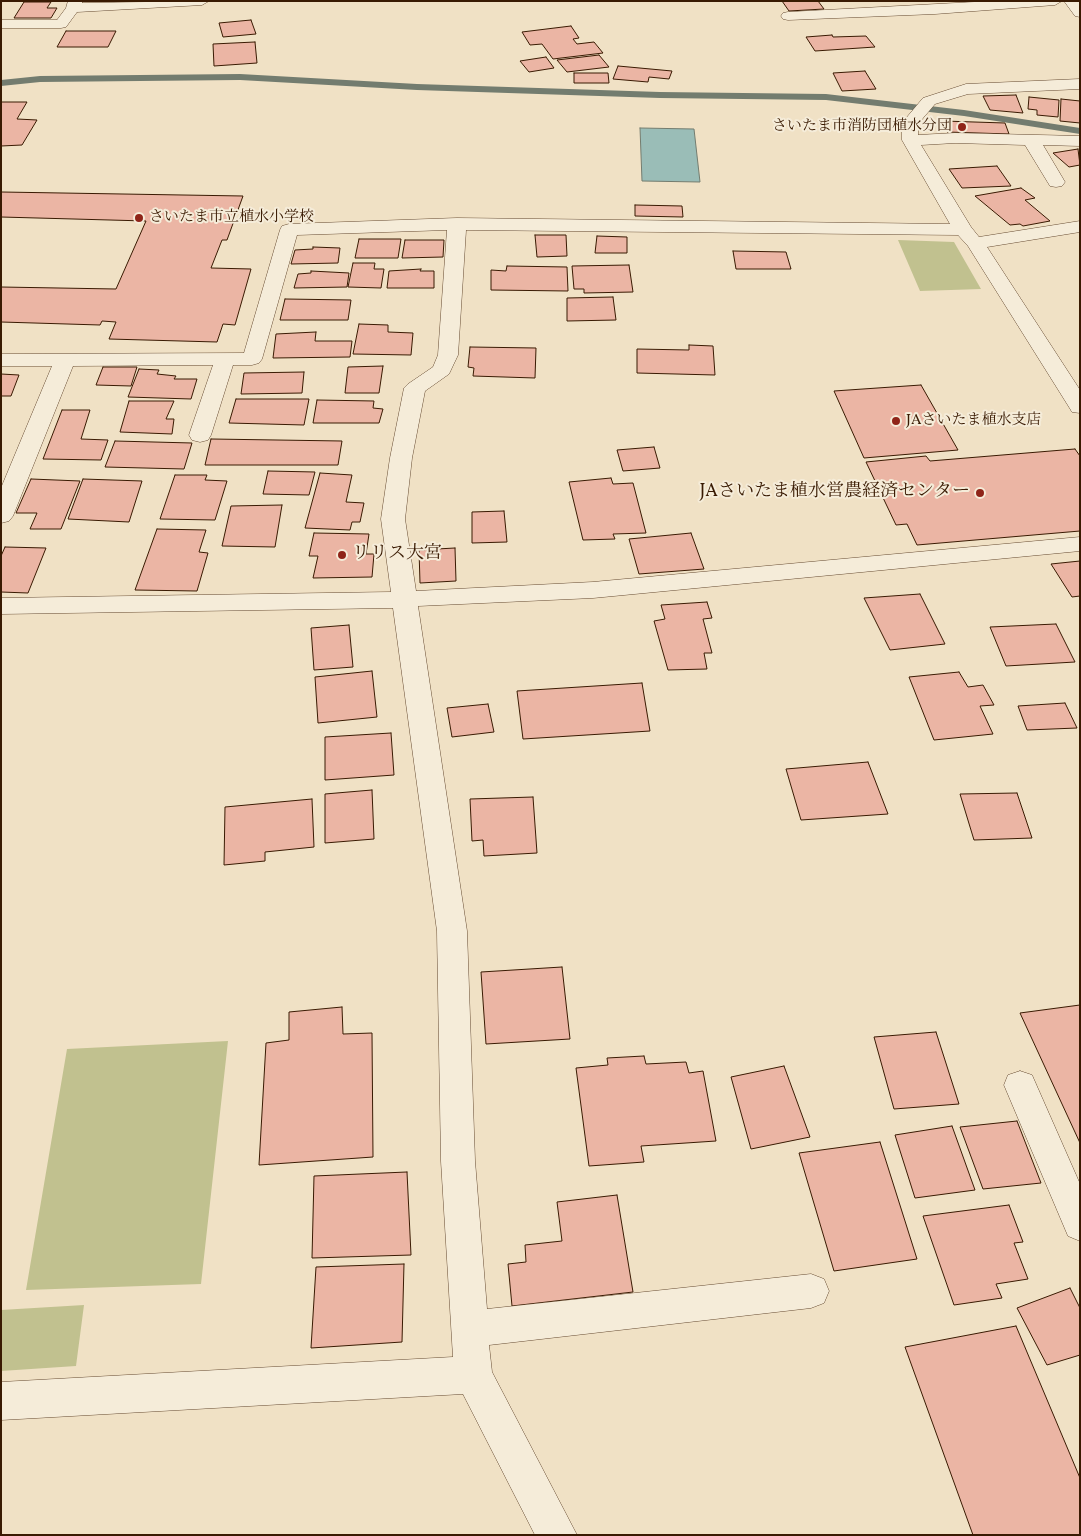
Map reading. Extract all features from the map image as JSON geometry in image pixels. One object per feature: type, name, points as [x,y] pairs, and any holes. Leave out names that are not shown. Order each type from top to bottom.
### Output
[{"type":"street","points":[[1,24],[61,24],[74,4],[202,1]]},
{"type":"street","points":[[788,16],[935,10],[1055,1]]},
{"type":"street","points":[[1071,1],[1080,13]]},
{"type":"street","points":[[1080,84],[966,89],[929,101],[910,123],[910,140],[969,237],[1080,407]]},
{"type":"street","points":[[910,140],[955,138],[1080,141]]},
{"type":"street","points":[[1032,140],[1056,182]]},
{"type":"street","points":[[456,224],[448,355],[442,370],[415,388],[401,458],[393,519],[452,931],[458,1161],[473,1375],[557,1535]]},
{"type":"street","points":[[1,360],[252,359],[289,230],[456,224],[969,237],[1080,226]]},
{"type":"street","points":[[200,435],[225,359]]},
{"type":"street","points":[[1,516],[65,360]]},
{"type":"street","points":[[1,606],[403,599],[593,590],[1080,544]]},
{"type":"street","points":[[1020,1085],[1080,1225]]},
{"type":"street","points":[[470,1329],[811,1291]]},
{"type":"street","points":[[1,1401],[473,1375]]},
{"type":"green space","points":[[898,240],[954,242],[981,289],[920,291]]},
{"type":"green space","points":[[228,1041],[201,1284],[26,1290],[67,1049]]},
{"type":"green space","points":[[84,1305],[76,1366],[1,1371],[1,1310]]},
{"type":"water","points":[[640,128],[694,129],[700,182],[642,181]]},
{"type":"building","points":[[782,1],[818,1],[824,9],[789,11]]},
{"type":"building","points":[[24,2],[51,2],[47,8],[57,8],[51,18],[14,18]]},
{"type":"building","points":[[251,20],[256,34],[223,37],[219,23]]},
{"type":"building","points":[[571,26],[579,38],[573,39],[577,44],[594,42],[603,53],[553,59],[542,44],[530,45],[522,32]]},
{"type":"building","points":[[66,31],[116,31],[108,47],[57,47]]},
{"type":"building","points":[[832,35],[833,37],[866,36],[875,47],[815,51],[806,37]]},
{"type":"building","points":[[255,42],[257,63],[214,66],[213,44]]},
{"type":"building","points":[[599,55],[609,67],[567,72],[557,60]]},
{"type":"building","points":[[546,57],[554,68],[529,72],[520,61]]},
{"type":"building","points":[[618,66],[672,71],[669,79],[649,77],[648,82],[613,79]]},
{"type":"building","points":[[865,71],[876,89],[842,91],[833,73]]},
{"type":"building","points":[[574,73],[608,73],[609,83],[574,83]]},
{"type":"building","points":[[1016,95],[1023,113],[990,110],[983,96]]},
{"type":"building","points":[[1029,97],[1059,100],[1058,117],[1037,115],[1037,110],[1028,109]]},
{"type":"building","points":[[1061,99],[1080,101],[1080,123],[1060,121]]},
{"type":"building","points":[[1,102],[27,102],[17,119],[37,120],[22,145],[1,146]]},
{"type":"building","points":[[943,121],[1005,123],[1009,134],[947,132]]},
{"type":"building","points":[[1078,149],[1080,165],[1069,167],[1053,153]]},
{"type":"building","points":[[997,166],[1011,186],[962,188],[949,169]]},
{"type":"building","points":[[1021,188],[1035,198],[1025,200],[1050,221],[1023,226],[1020,224],[1010,225],[975,196]]},
{"type":"building","points":[[1,192],[243,196],[227,240],[222,240],[211,268],[251,269],[235,325],[223,324],[217,342],[109,339],[116,322],[102,321],[100,325],[1,322],[1,287],[116,289],[146,221],[1,217]]},
{"type":"building","points":[[635,205],[682,206],[683,217],[635,216]]},
{"type":"building","points":[[535,235],[566,235],[567,256],[537,257]]},
{"type":"building","points":[[597,236],[627,237],[627,253],[595,253]]},
{"type":"building","points":[[359,239],[401,239],[398,258],[355,258]]},
{"type":"building","points":[[405,240],[444,240],[443,257],[402,258]]},
{"type":"building","points":[[313,247],[340,248],[338,263],[291,264],[295,250],[313,249]]},
{"type":"building","points":[[733,251],[786,252],[791,269],[736,269]]},
{"type":"building","points":[[353,263],[375,263],[374,269],[384,269],[381,288],[348,287]]},
{"type":"building","points":[[629,265],[633,292],[584,293],[584,289],[574,289],[572,266]]},
{"type":"building","points":[[507,266],[567,267],[568,291],[491,290],[491,270],[506,271]]},
{"type":"building","points":[[421,269],[420,271],[434,271],[434,288],[387,288],[389,271]]},
{"type":"building","points":[[311,271],[349,273],[347,287],[294,288],[298,274],[311,273]]},
{"type":"building","points":[[613,297],[616,320],[567,321],[567,298]]},
{"type":"building","points":[[285,299],[351,300],[348,320],[280,320]]},
{"type":"building","points":[[359,324],[388,325],[388,332],[413,333],[411,355],[353,354]]},
{"type":"building","points":[[316,332],[315,341],[352,341],[350,357],[273,358],[276,334]]},
{"type":"building","points":[[689,345],[713,346],[715,375],[637,373],[637,349],[689,350]]},
{"type":"building","points":[[470,347],[536,348],[535,378],[473,376],[474,368],[468,367]]},
{"type":"building","points":[[383,366],[379,393],[345,393],[348,367]]},
{"type":"building","points":[[103,367],[137,367],[131,386],[96,385]]},
{"type":"building","points":[[139,369],[159,370],[157,374],[176,376],[174,379],[197,379],[191,399],[128,397]]},
{"type":"building","points":[[304,372],[302,393],[241,394],[244,373]]},
{"type":"building","points":[[1,374],[19,375],[11,396],[1,396]]},
{"type":"building","points":[[921,385],[958,450],[864,458],[834,391]]},
{"type":"building","points":[[236,399],[309,399],[304,425],[229,423]]},
{"type":"building","points":[[317,400],[374,401],[373,408],[383,409],[379,423],[313,423]]},
{"type":"building","points":[[129,401],[174,401],[166,419],[174,419],[172,434],[120,432]]},
{"type":"building","points":[[62,410],[90,410],[81,439],[108,440],[101,460],[43,459]]},
{"type":"building","points":[[211,439],[342,441],[338,465],[205,465]]},
{"type":"building","points":[[115,441],[192,443],[184,469],[105,467]]},
{"type":"building","points":[[654,447],[660,468],[623,471],[617,450]]},
{"type":"building","name":"JAさいたま植水営農経済センター","points":[[1075,449],[1080,456],[1080,531],[917,545],[907,524],[896,525],[866,462],[926,456],[930,461]]},
{"type":"building","points":[[268,471],[315,472],[309,495],[263,494]]},
{"type":"building","points":[[320,473],[352,475],[346,502],[364,503],[360,522],[352,522],[350,530],[305,528]]},
{"type":"building","points":[[175,475],[207,475],[205,480],[227,481],[215,520],[160,519]]},
{"type":"building","points":[[611,478],[613,484],[633,483],[646,533],[613,534],[615,539],[583,540],[569,482]]},
{"type":"building","points":[[31,479],[80,481],[61,529],[30,529],[37,513],[16,513]]},
{"type":"building","points":[[83,479],[142,481],[129,522],[68,519]]},
{"type":"building","points":[[282,505],[275,547],[222,546],[231,506]]},
{"type":"building","points":[[504,511],[507,542],[472,543],[472,512]]},
{"type":"building","points":[[157,529],[206,530],[199,552],[208,553],[197,591],[135,590]]},
{"type":"building","name":"リリス大宮","points":[[314,533],[369,534],[366,554],[374,554],[372,577],[313,578],[318,556],[309,556]]},
{"type":"building","points":[[691,533],[704,569],[639,574],[629,539]]},
{"type":"building","points":[[5,547],[46,548],[28,593],[1,592],[1,556]]},
{"type":"building","points":[[455,548],[456,581],[420,583],[419,550]]},
{"type":"building","points":[[1080,561],[1080,596],[1072,597],[1051,564]]},
{"type":"building","points":[[920,594],[945,644],[890,650],[864,598]]},
{"type":"building","points":[[707,602],[712,618],[703,619],[712,653],[704,653],[707,669],[668,670],[654,621],[665,619],[661,605]]},
{"type":"building","points":[[1056,624],[1075,662],[1006,666],[990,627]]},
{"type":"building","points":[[349,625],[353,667],[314,670],[311,628]]},
{"type":"building","points":[[372,671],[377,717],[318,723],[315,677]]},
{"type":"building","points":[[959,672],[968,687],[983,685],[994,705],[980,706],[993,734],[934,740],[909,677]]},
{"type":"building","points":[[642,683],[650,731],[523,739],[517,691]]},
{"type":"building","points":[[1065,703],[1077,728],[1027,730],[1018,706]]},
{"type":"building","points":[[488,704],[494,732],[452,737],[447,708]]},
{"type":"building","points":[[391,733],[394,775],[325,780],[325,737]]},
{"type":"building","points":[[868,762],[888,814],[801,820],[786,769]]},
{"type":"building","points":[[372,790],[374,839],[325,843],[325,794]]},
{"type":"building","points":[[1017,793],[1032,838],[974,840],[960,794]]},
{"type":"building","points":[[533,797],[537,853],[484,856],[483,840],[472,841],[470,799]]},
{"type":"building","points":[[312,799],[314,847],[265,852],[265,861],[224,865],[225,807]]},
{"type":"building","points":[[562,967],[570,1039],[486,1044],[481,972]]},
{"type":"building","points":[[1080,1005],[1080,1143],[1020,1013]]},
{"type":"building","points":[[342,1007],[343,1034],[372,1033],[373,1157],[259,1165],[266,1043],[289,1040],[289,1012]]},
{"type":"building","points":[[936,1032],[959,1104],[894,1109],[874,1037]]},
{"type":"building","points":[[644,1056],[646,1064],[686,1062],[689,1073],[703,1071],[716,1141],[641,1146],[644,1162],[589,1166],[576,1068],[608,1065],[607,1058]]},
{"type":"building","points":[[784,1066],[810,1137],[751,1149],[731,1077]]},
{"type":"building","points":[[1017,1121],[1041,1183],[983,1189],[960,1127]]},
{"type":"building","points":[[952,1126],[975,1190],[915,1198],[895,1135]]},
{"type":"building","points":[[880,1142],[917,1259],[834,1271],[799,1153]]},
{"type":"building","points":[[407,1172],[411,1255],[312,1258],[314,1176]]},
{"type":"building","points":[[617,1195],[633,1292],[512,1306],[508,1264],[526,1262],[525,1245],[562,1241],[557,1202]]},
{"type":"building","points":[[1009,1205],[1023,1242],[1014,1243],[1028,1279],[996,1284],[1002,1298],[954,1305],[923,1216]]},
{"type":"building","points":[[404,1264],[402,1342],[311,1348],[316,1267]]},
{"type":"building","points":[[1070,1288],[1080,1308],[1080,1355],[1047,1365],[1017,1308]]},
{"type":"building","points":[[1016,1326],[1080,1478],[1080,1535],[973,1535],[905,1347]]},
{"type":"waterway","points":[[1,83],[40,79],[240,77],[417,87],[660,95],[826,97],[964,113],[1080,131]]},
{"type":"place","name":"さいたま市消防団植水分団","points":[[962,127]]},
{"type":"place","name":"さいたま市立植水小学校","points":[[139,218]]},
{"type":"place","name":"JAさいたま植水支店","points":[[896,421]]},
{"type":"place","name":"JAさいたま植水営農経済センター","points":[[980,493]]},
{"type":"place","name":"リリス大宮","points":[[342,555]]}]
